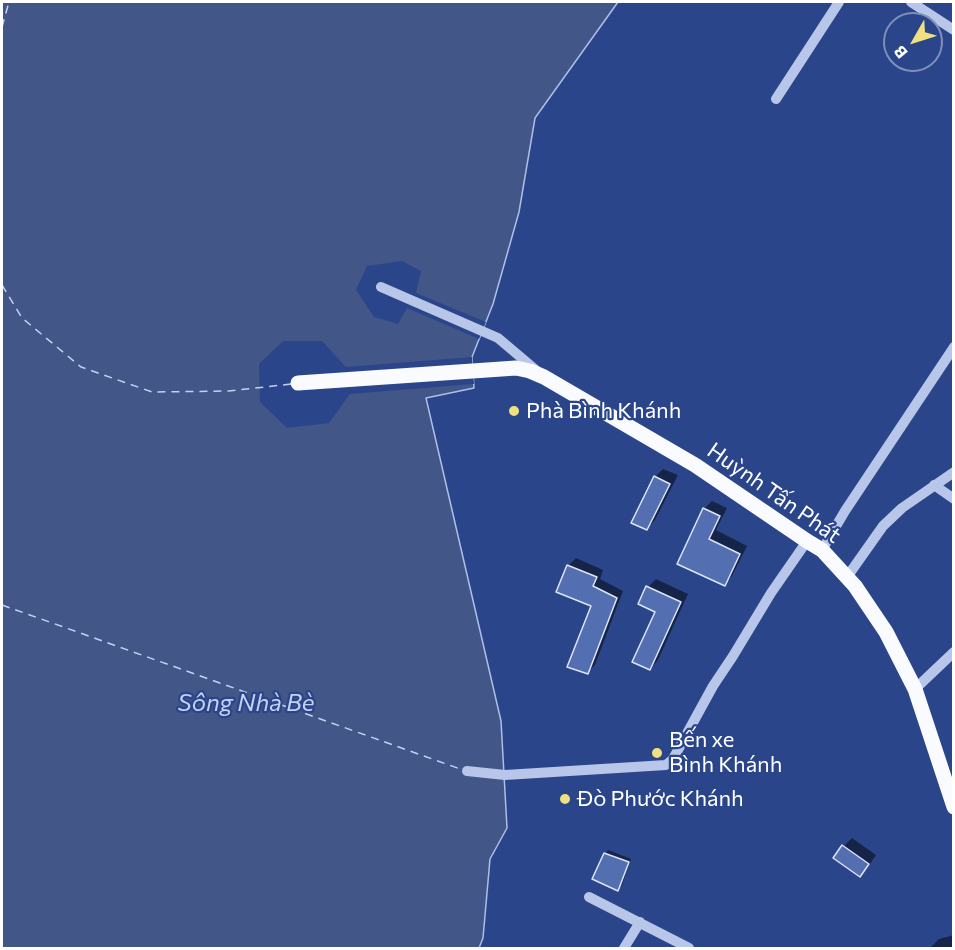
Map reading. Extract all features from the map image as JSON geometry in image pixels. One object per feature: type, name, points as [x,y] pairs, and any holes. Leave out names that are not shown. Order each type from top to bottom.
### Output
[{"type":"main road","name":"Huỳnh Tấn Phát","points":[[298,383],[516,368],[544,377],[695,465],[822,550],[855,586],[886,632],[915,689],[954,807]]},
{"type":"street","points":[[776,99],[839,2]]},
{"type":"street","points":[[911,2],[954,30]]},
{"type":"street","points":[[381,287],[498,338],[544,377]]},
{"type":"street","points":[[822,550],[845,511],[954,347]]},
{"type":"street","points":[[847,577],[883,526],[902,508],[954,472]]},
{"type":"street","points":[[934,485],[954,499]]},
{"type":"street","points":[[467,771],[512,775],[666,765],[673,759],[713,686],[771,593],[807,542]]},
{"type":"street","points":[[915,689],[954,652]]},
{"type":"street","points":[[589,897],[689,948]]},
{"type":"street","points":[[624,948],[640,922]]},
{"type":"water","name":"Sông Nhà Bè","points":[[2,2],[618,2],[535,118],[519,212],[493,304],[472,357],[474,388],[426,398],[501,721],[507,828],[490,859],[483,938],[479,948],[2,948]]},
{"type":"pier","points":[[402,261],[421,271],[416,293],[486,322],[479,339],[407,308],[398,324],[374,317],[356,290],[367,266]]},
{"type":"pier","points":[[283,341],[322,341],[346,367],[472,357],[474,384],[350,394],[329,423],[287,428],[260,402],[259,364]]},
{"type":"building","points":[[654,476],[670,484],[647,530],[631,523]]},
{"type":"building","points":[[703,508],[720,516],[709,539],[740,554],[725,586],[677,564]]},
{"type":"building","points":[[567,565],[597,577],[593,586],[617,598],[588,674],[567,667],[591,606],[556,592]]},
{"type":"building","points":[[646,586],[681,602],[650,670],[632,662],[655,612],[638,604]]},
{"type":"building","points":[[842,845],[869,864],[860,877],[833,858]]},
{"type":"building","points":[[604,853],[629,862],[618,891],[592,879]]},
{"type":"ferry route","points":[[2,27],[9,2]]},
{"type":"ferry route","points":[[2,285],[22,318],[81,367],[152,392],[229,391],[291,384]]},
{"type":"ferry route","points":[[2,605],[463,770]]},
{"type":"place","name":"Phà Bình Khánh","points":[[514,411]]},
{"type":"place","name":"Bến xe Bình Khánh","points":[[657,753]]},
{"type":"place","name":"Đò Phước Khánh","points":[[565,799]]}]
